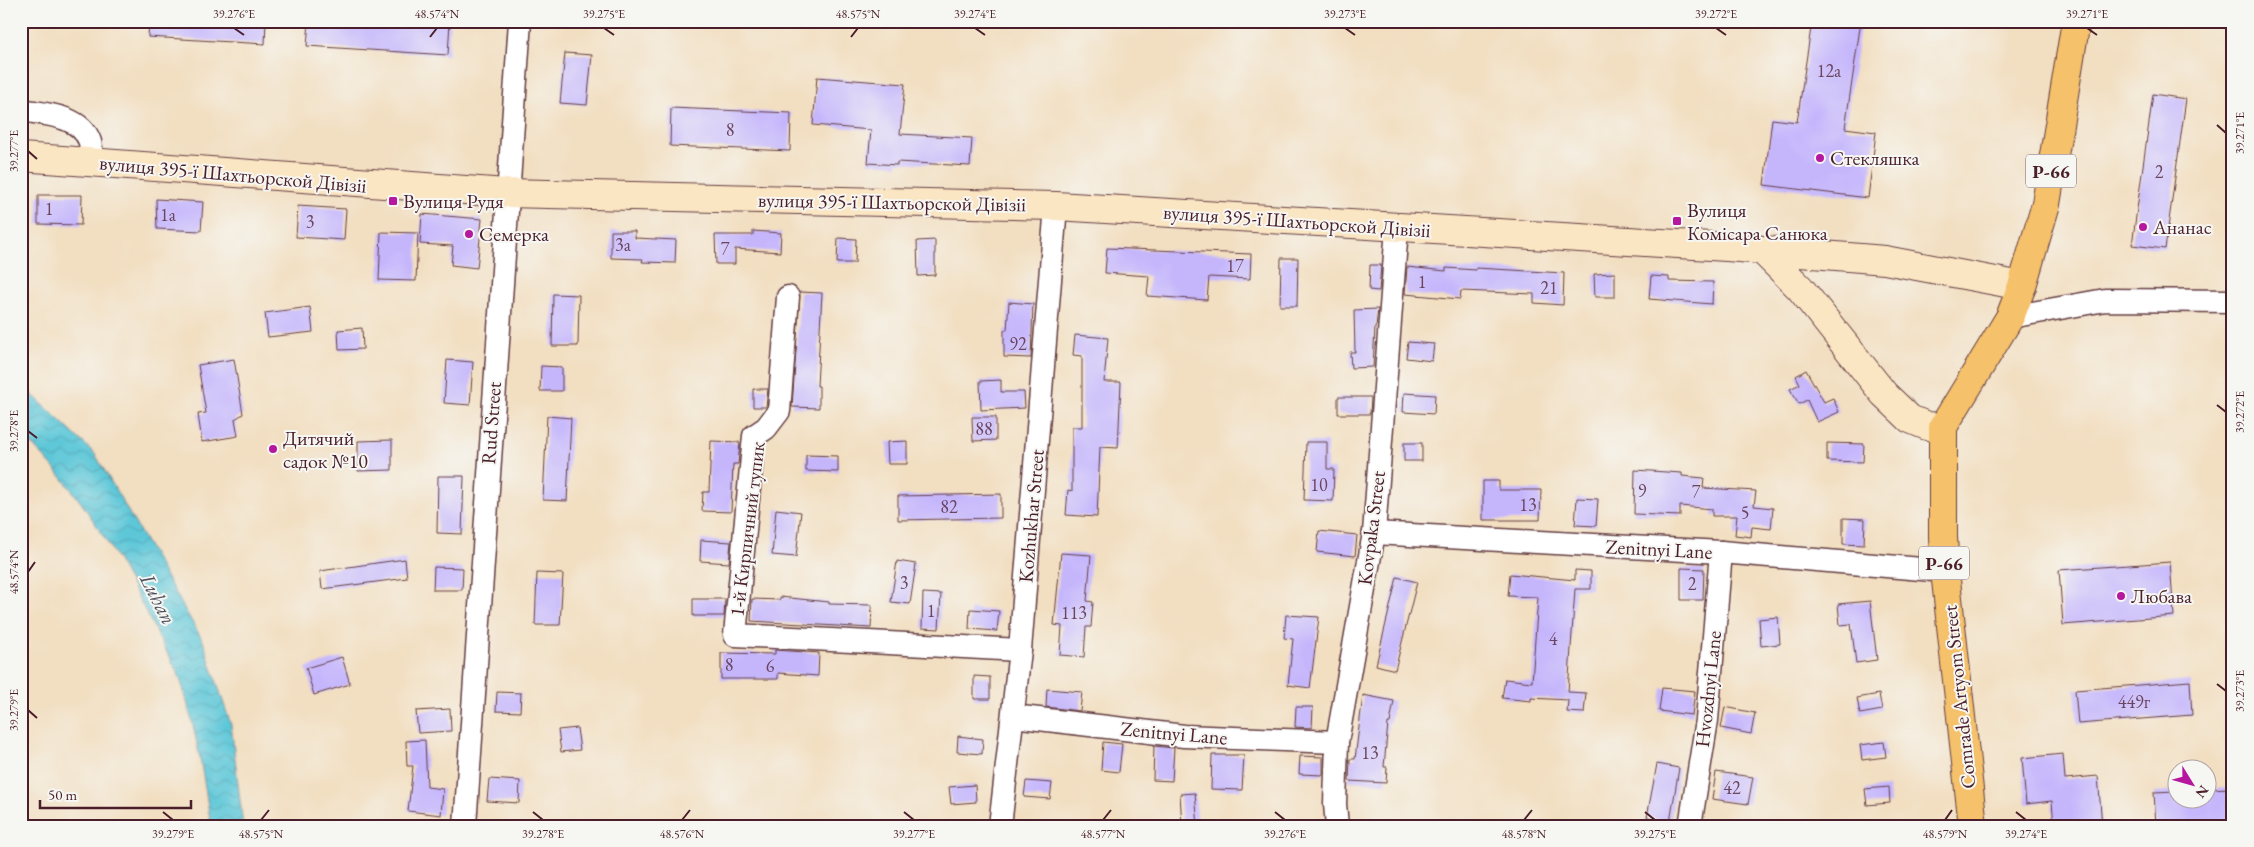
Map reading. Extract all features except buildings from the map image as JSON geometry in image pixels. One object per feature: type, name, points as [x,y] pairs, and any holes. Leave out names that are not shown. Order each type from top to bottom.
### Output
[{"type":"main road","name":"Р-66","points":[[1943,427],[2010,317],[2022,286],[2046,204],[2076,21]]},
{"type":"main road","name":"Comrade Artyom Street","points":[[1943,427],[1942,537],[1944,571],[1973,826]]},
{"type":"street","name":"Rud Street","points":[[465,826],[506,194],[520,21]]},
{"type":"street","points":[[21,110],[62,118],[83,130],[90,143],[91,162]]},
{"type":"street","name":"вулиця 395-ї Шахтьорской Дівізіі","points":[[21,157],[506,194],[1056,206],[1718,246],[1885,260],[2022,286]]},
{"type":"street","name":"Kozhukhar Street","points":[[1000,826],[1020,650],[1056,206]]},
{"type":"street","name":"Kovpaka Street","points":[[1337,826],[1335,804],[1337,742],[1374,533],[1397,228]]},
{"type":"street","points":[[1763,251],[1800,288],[1884,394],[1910,419],[1927,426],[1943,427]]},
{"type":"street","name":"1-й Кирпичний тупик","points":[[788,297],[779,411],[766,428],[754,436],[734,635],[1020,650]]},
{"type":"street","points":[[2010,317],[2105,300],[2233,301]]},
{"type":"street","name":"Zenitnyi Lane","points":[[1374,533],[1721,552],[1944,571]]},
{"type":"street","name":"Hvozdnyi Lane","points":[[1690,826],[1707,720],[1721,552]]},
{"type":"street","name":"Zenitnyi Lane","points":[[1013,716],[1184,736],[1337,742]]},
{"type":"water","name":"Luhan","points":[[21,384],[95,454],[203,641],[231,725],[243,826],[211,826],[196,739],[178,674],[129,580],[81,502],[43,455],[21,434]]},
{"type":"place","name":"Стекляшка","points":[[1820,158]]},
{"type":"place","name":"Вулиця Рудя","points":[[393,201]]},
{"type":"place","name":"Вулиця Комісара Санюка","points":[[1677,221]]},
{"type":"place","name":"Ананас","points":[[2143,227]]},
{"type":"place","name":"Семерка","points":[[469,234]]},
{"type":"place","name":"Дитячий садок №10","points":[[273,449]]},
{"type":"place","name":"Любава","points":[[2121,596]]}]
